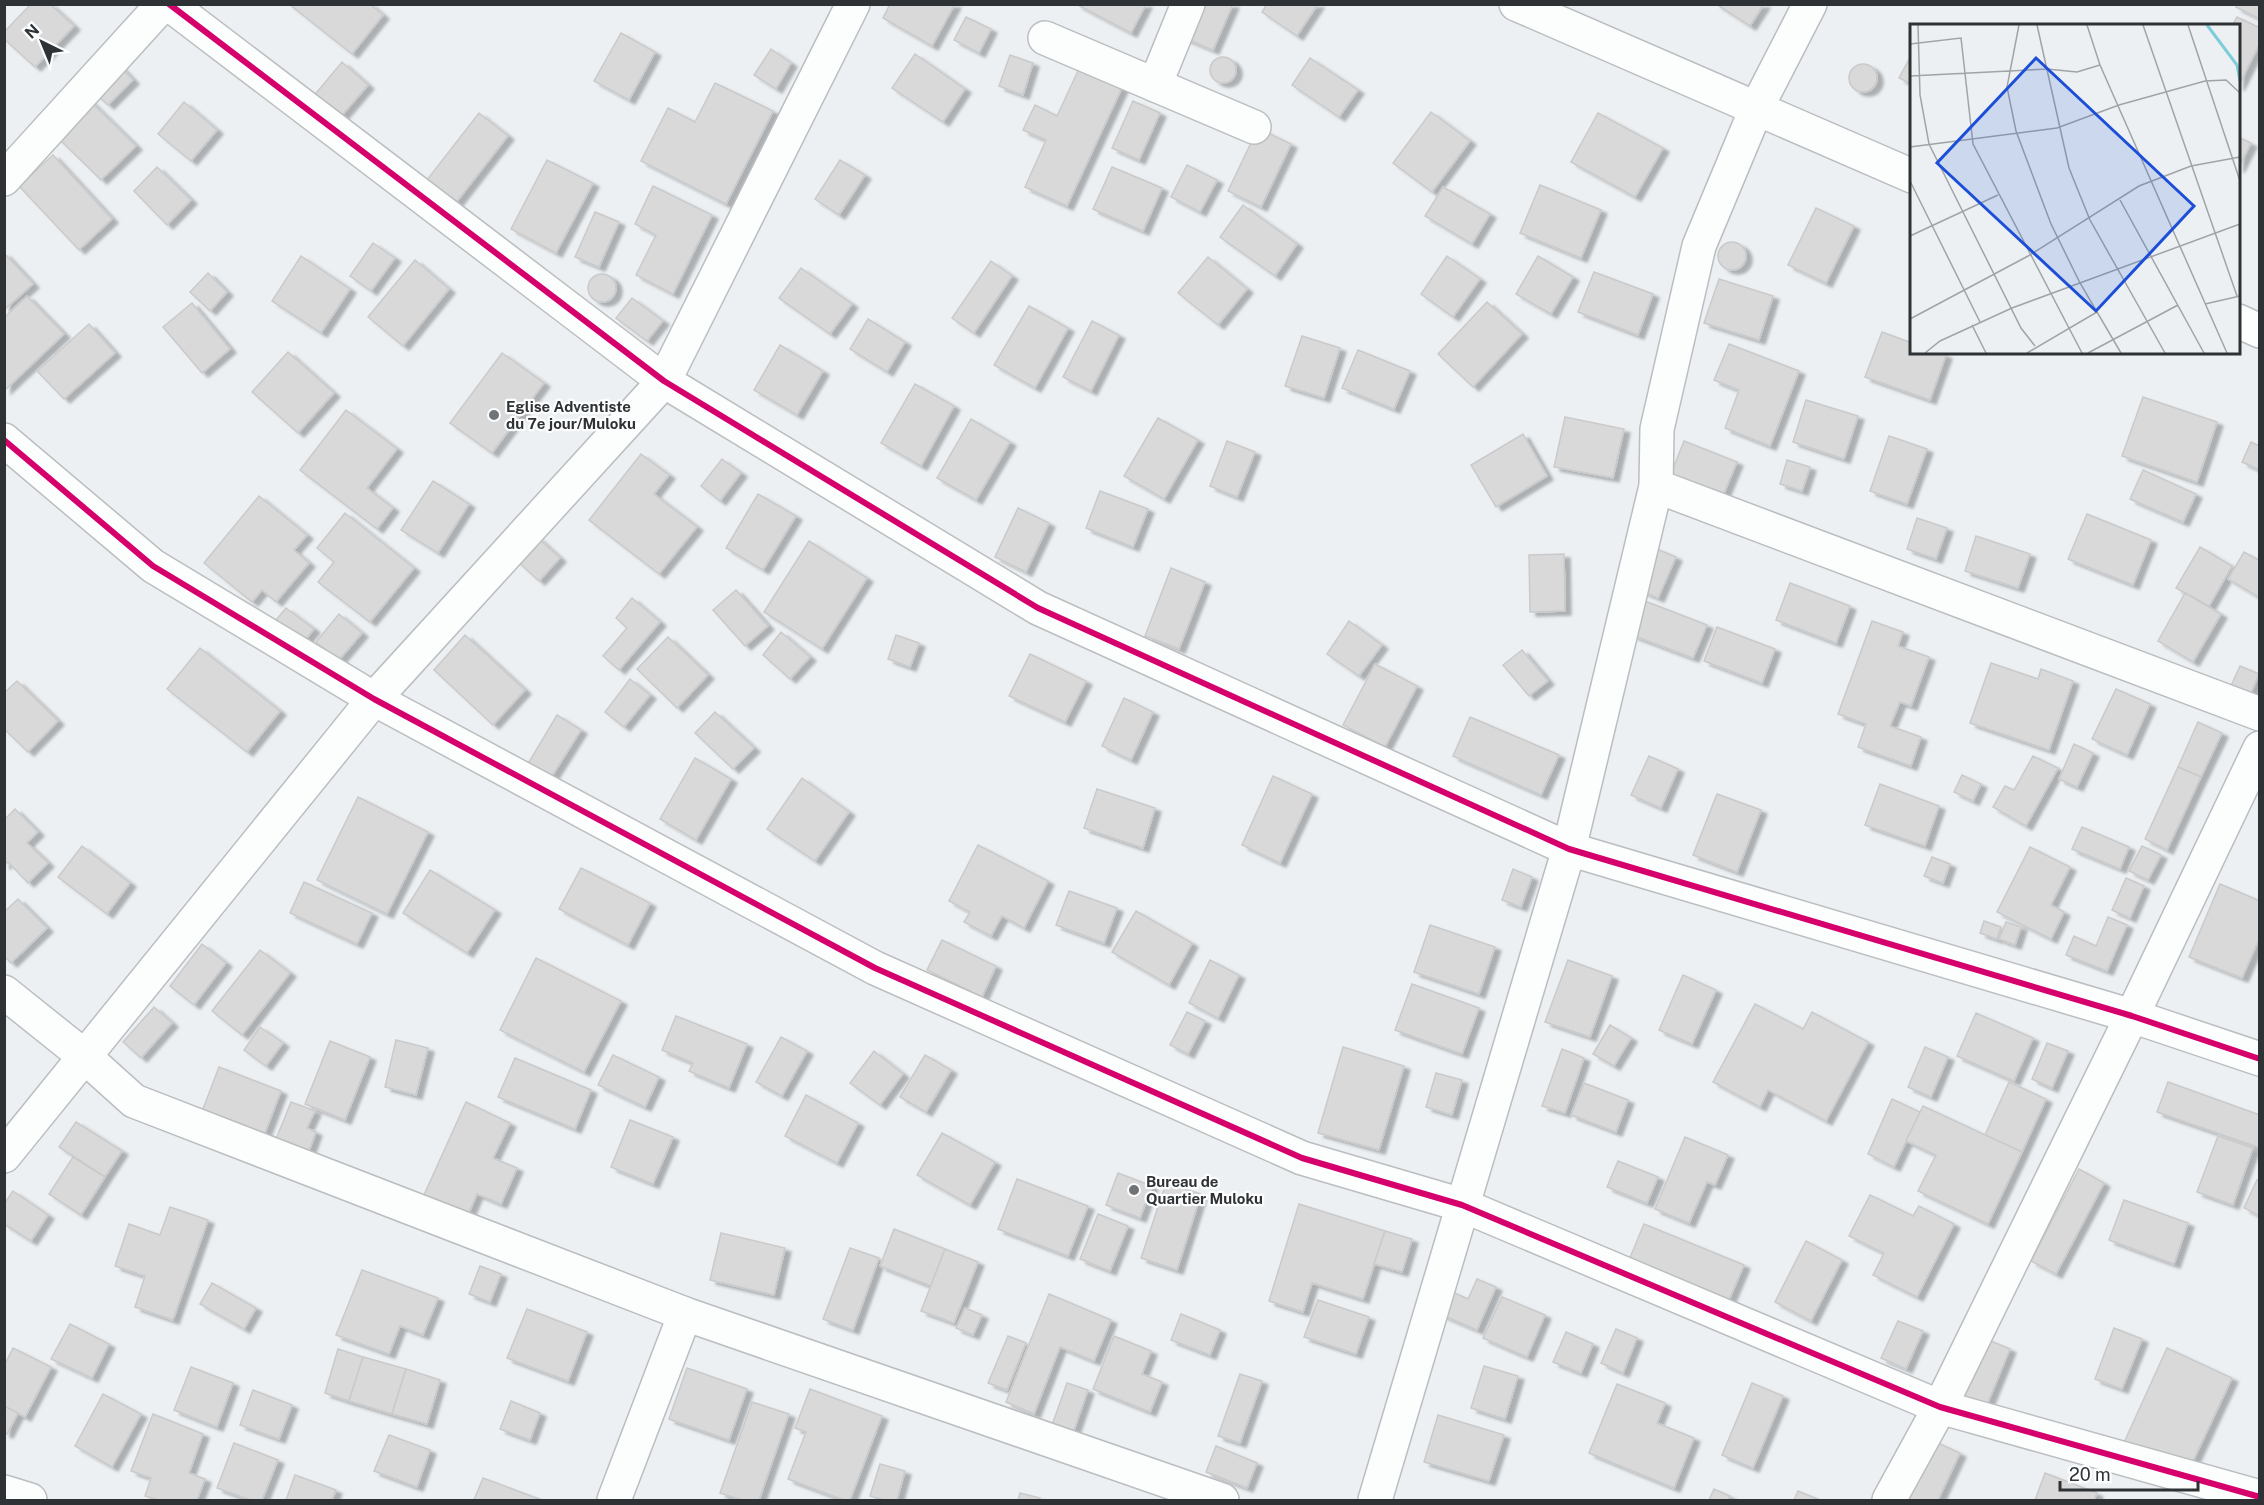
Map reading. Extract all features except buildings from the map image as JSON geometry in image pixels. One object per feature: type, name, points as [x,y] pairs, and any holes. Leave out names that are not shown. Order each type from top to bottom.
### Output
[{"type":"street","points":[[4,179],[164,4]]},
{"type":"street","points":[[169,4],[664,381],[1038,608],[1569,849],[2132,1016],[2259,1059]]},
{"type":"street","points":[[4,1156],[374,699],[664,381],[853,4]]},
{"type":"street","points":[[1155,85],[1188,4]]},
{"type":"street","points":[[1516,4],[1910,176]]},
{"type":"street","points":[[1375,1500],[1569,849],[1656,486],[1657,429],[1700,246],[1757,107],[1810,4]]},
{"type":"street","points":[[1045,38],[1254,128]]},
{"type":"street","points":[[2240,322],[2259,331]]},
{"type":"street","points":[[4,440],[153,566],[374,699],[875,968],[1302,1158],[1462,1205],[1940,1407],[2259,1497]]},
{"type":"street","points":[[1656,486],[2259,714]]},
{"type":"street","points":[[1888,1500],[1940,1407],[2132,1016],[2259,748]]},
{"type":"street","points":[[4,992],[84,1056],[134,1101],[686,1314],[1222,1500]]},
{"type":"street","points":[[614,1500],[686,1314]]},
{"type":"street","points":[[4,1492],[30,1500]]},
{"type":"cycle path","points":[[169,4],[664,381],[1038,608],[1569,849],[2132,1016],[2260,1059]]},
{"type":"cycle path","points":[[4,440],[153,566],[374,699],[875,968],[1302,1158],[1462,1205],[1940,1407],[2260,1497]]},
{"type":"place","name":"Eglise Adventiste du 7e jour/Muloku","points":[[494,415]]},
{"type":"place","name":"Bureau de Quartier Muloku","points":[[1134,1190]]}]
